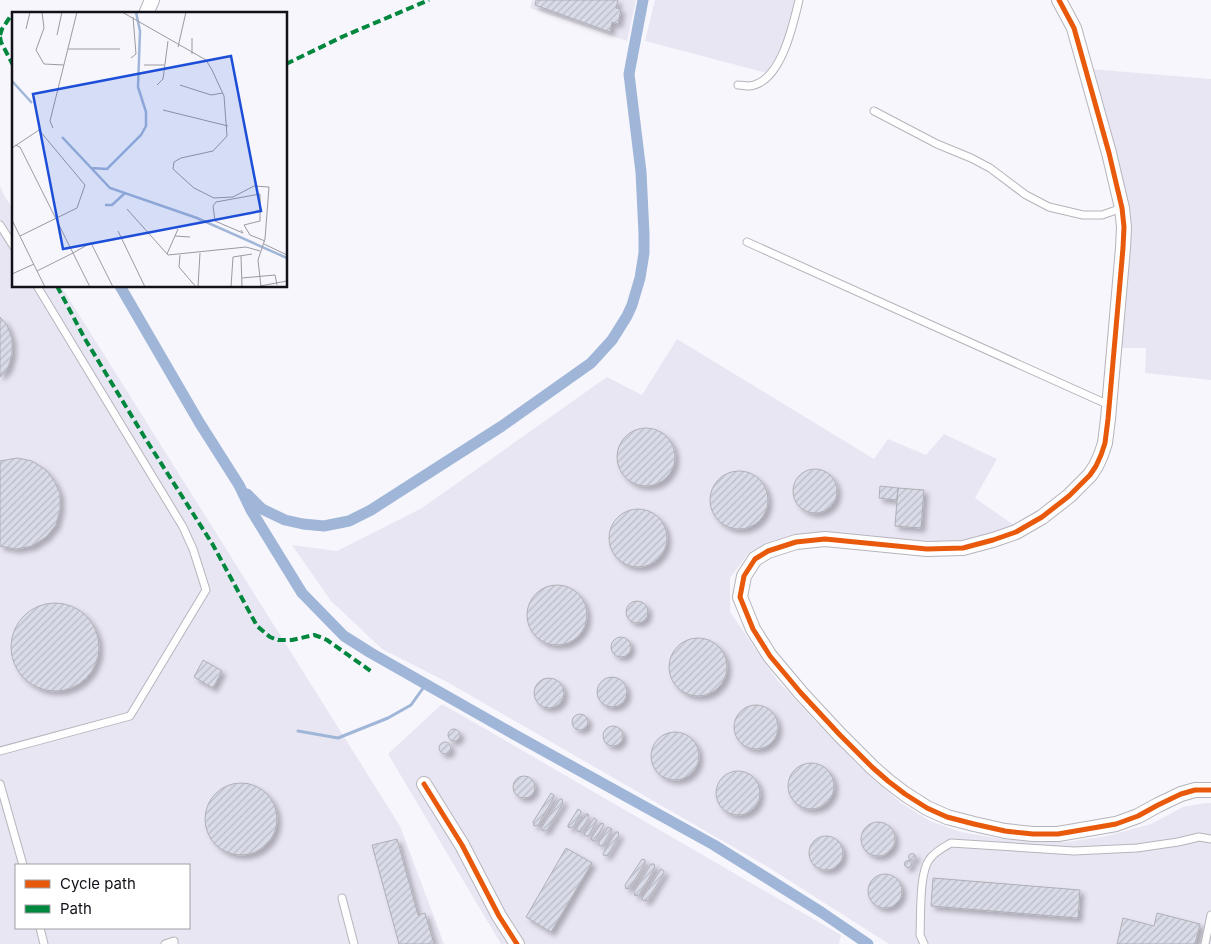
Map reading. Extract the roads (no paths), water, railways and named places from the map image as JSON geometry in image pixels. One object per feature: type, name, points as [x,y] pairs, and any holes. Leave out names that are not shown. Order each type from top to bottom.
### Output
[{"type":"street","points":[[147,12],[152,0]]},
{"type":"street","points":[[1059,0],[1074,28],[1109,153],[1122,208],[1124,227],[1105,444],[1096,466],[1069,496],[1042,517],[1016,532],[963,548],[927,549],[825,538],[796,542],[768,550],[754,559],[744,576],[740,597],[753,629],[770,656],[840,735],[888,781],[927,808],[947,817],[1005,830],[1033,834],[1058,834],[1116,824],[1138,816],[1181,794],[1195,790],[1211,790]]},
{"type":"street","points":[[424,784],[462,845],[499,916],[516,944]]},
{"type":"lane","points":[[738,85],[750,86],[762,82],[773,71],[788,42],[800,0]]},
{"type":"lane","points":[[874,111],[937,144],[972,158],[990,168],[1026,195],[1049,208],[1083,215],[1102,215],[1122,208]]},
{"type":"lane","points":[[0,225],[12,244]]},
{"type":"lane","points":[[747,242],[1109,405]]},
{"type":"lane","points":[[0,751],[130,716],[206,590],[193,549],[183,527],[38,288]]},
{"type":"lane","points":[[0,784],[22,864]]},
{"type":"lane","points":[[924,944],[920,935],[923,875],[929,860],[951,843],[1074,850],[1137,848],[1199,837],[1211,839]]},
{"type":"lane","points":[[342,898],[354,944]]},
{"type":"lane","points":[[1205,944],[1211,915]]},
{"type":"lane","points":[[40,929],[44,944]]},
{"type":"lane","points":[[165,944],[174,942],[174,944]]},
{"type":"waterway","points":[[247,494],[262,509],[285,520],[324,526],[349,521],[371,510],[502,426],[591,363],[612,340],[632,305],[640,278],[644,253],[641,172],[629,74],[643,0]]},
{"type":"waterway","points":[[121,288],[199,422],[239,485],[251,510],[302,593],[344,636],[517,736],[714,845],[821,912],[868,944]]},
{"type":"waterway","points":[[298,731],[338,738],[388,718],[411,705],[426,684]]}]
